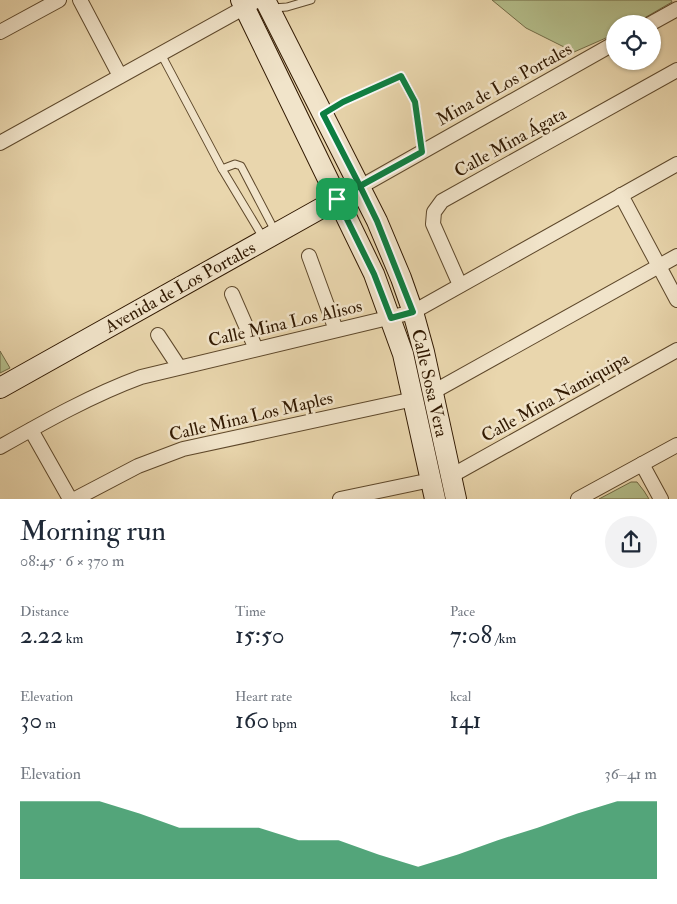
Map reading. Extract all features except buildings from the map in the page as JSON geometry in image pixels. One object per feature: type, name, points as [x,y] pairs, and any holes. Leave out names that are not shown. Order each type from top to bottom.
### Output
[{"type":"main road","name":"Calle Sosa Vera","points":[[255,3],[323,114],[377,221],[413,312],[433,392],[456,499]]},
{"type":"main road","points":[[255,3],[337,199],[374,274],[391,318],[403,354],[414,399],[433,490]]},
{"type":"main road","name":"Avenida de Los Portales","points":[[0,388],[360,186]]},
{"type":"street","points":[[0,32],[59,0]]},
{"type":"street","points":[[80,0],[120,76]]},
{"type":"street","points":[[0,143],[255,3]]},
{"type":"street","points":[[661,18],[677,9]]},
{"type":"street","name":"Mina de Los Portales","points":[[360,186],[606,49]]},
{"type":"street","name":"Calle Mina Ágata","points":[[460,285],[433,224],[434,212],[442,202],[677,70]]},
{"type":"street","name":"Calle Mina Los Alisos","points":[[0,447],[82,402],[118,386],[179,367],[413,312],[677,164]]},
{"type":"street","points":[[621,195],[677,300]]},
{"type":"street","points":[[309,256],[336,330]]},
{"type":"street","points":[[433,392],[677,256]]},
{"type":"street","points":[[232,294],[256,349]]},
{"type":"street","points":[[158,335],[179,367]]},
{"type":"street","name":"Calle Mina Namiquipa","points":[[452,476],[677,350]]},
{"type":"street","name":"Calle Mina Los Maples","points":[[75,499],[138,466],[183,448],[414,399]]},
{"type":"street","points":[[31,430],[70,499]]},
{"type":"street","points":[[578,499],[677,445]]},
{"type":"street","points":[[642,464],[660,499]]},
{"type":"street","points":[[340,499],[433,490]]},
{"type":"lane","points":[[255,3],[287,7],[311,0]]},
{"type":"lane","points":[[161,54],[222,169],[270,236]]},
{"type":"lane","points":[[323,114],[343,102],[401,76],[415,102],[422,152]]},
{"type":"lane","points":[[222,169],[235,164],[241,166],[270,236]]},
{"type":"green space","points":[[492,0],[671,0],[672,2],[650,15],[606,15],[606,38],[574,52],[526,28]]},
{"type":"green space","points":[[0,351],[10,368],[0,373]]},
{"type":"green space","points":[[631,482],[637,482],[649,499],[599,499]]},
{"type":"route","points":[[337,199],[360,186],[323,114],[358,95],[400,76],[403,77],[415,102],[422,152],[360,186],[401,278],[413,312],[391,318],[374,274],[337,199]]}]
